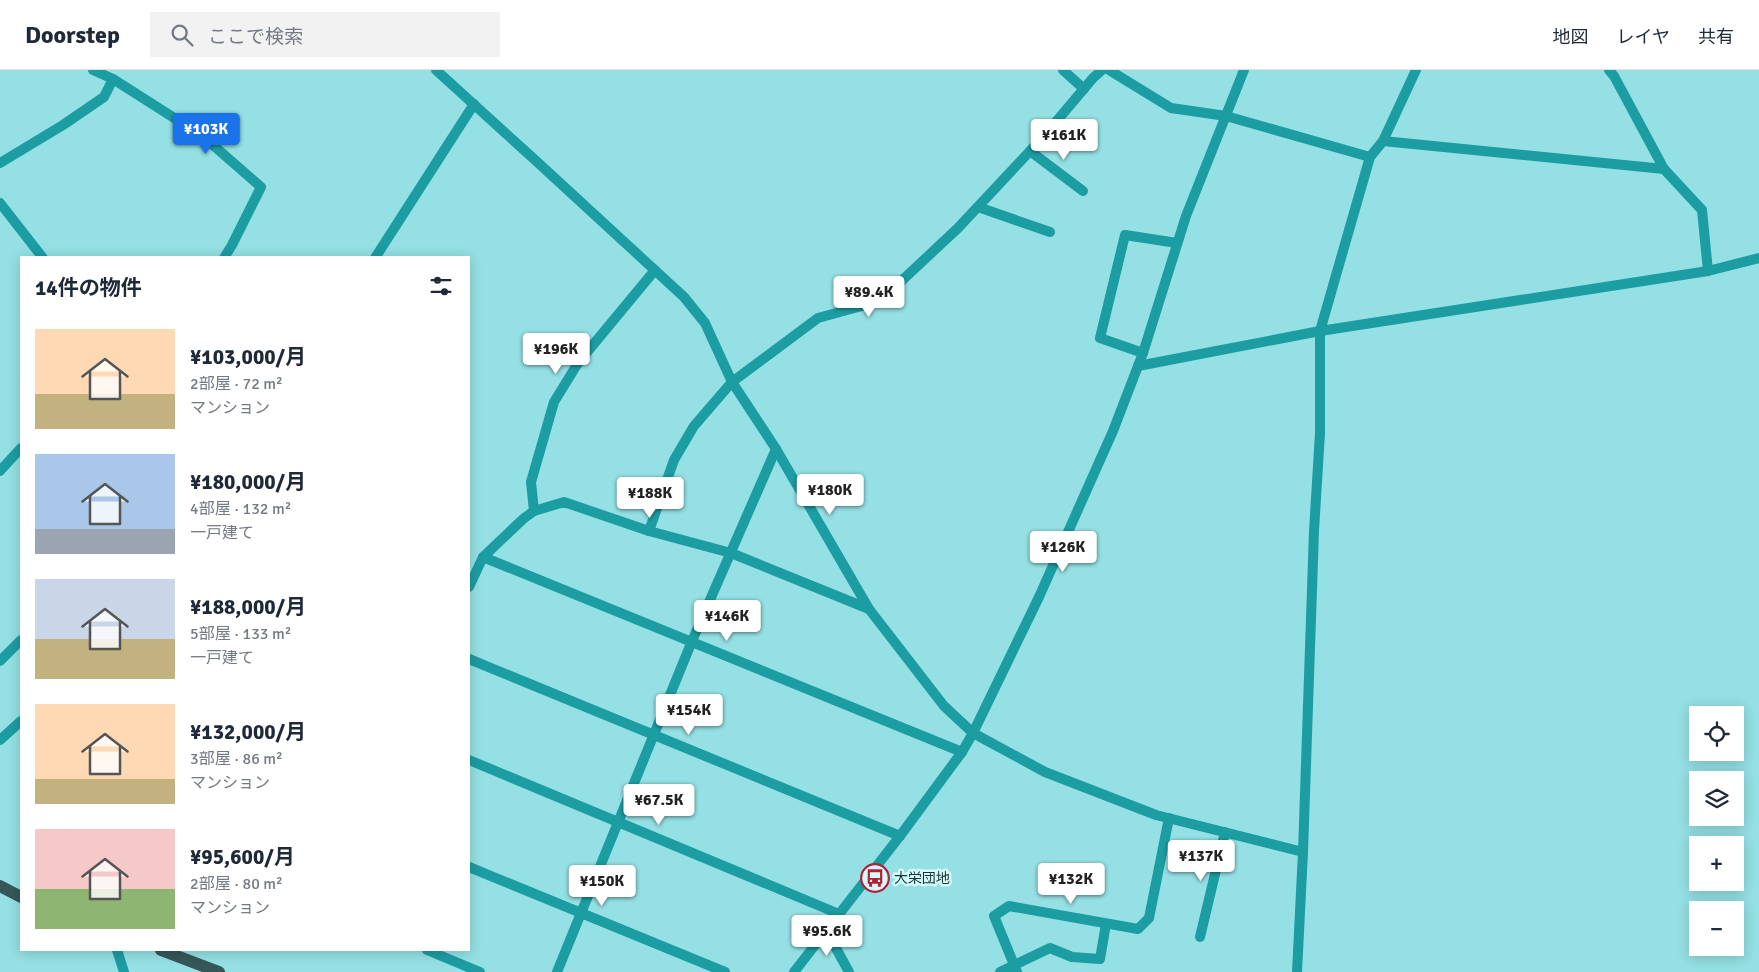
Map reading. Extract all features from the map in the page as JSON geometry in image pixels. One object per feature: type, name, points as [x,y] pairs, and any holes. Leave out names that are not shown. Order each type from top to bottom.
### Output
[{"type":"main road","points":[[0,886],[20,896]]},
{"type":"main road","points":[[164,951],[219,972]]},
{"type":"street","points":[[93,70],[113,80],[179,121],[214,146],[261,187],[228,256]]},
{"type":"street","points":[[1063,70],[1084,89]]},
{"type":"street","points":[[649,532],[674,460],[694,426],[732,382],[818,318],[880,301],[958,228],[1102,70]]},
{"type":"street","points":[[1110,70],[1171,108],[1226,116],[1370,157]]},
{"type":"street","points":[[794,972],[900,836],[974,733],[1039,597],[1113,431],[1143,353],[1186,216],[1244,70]]},
{"type":"street","points":[[1297,972],[1314,531],[1320,434],[1320,330],[1370,157],[1383,141],[1416,70]]},
{"type":"street","points":[[1609,70],[1664,169],[1702,210],[1708,271]]},
{"type":"street","points":[[443,72],[474,104],[684,297],[705,323],[732,382],[776,449],[869,609],[944,706],[974,733],[1045,772],[1156,815],[1303,852]]},
{"type":"street","points":[[0,163],[63,125],[104,97],[113,80]]},
{"type":"street","points":[[376,256],[474,104]]},
{"type":"street","points":[[1383,141],[1664,169]]},
{"type":"street","points":[[1030,151],[1083,191]]},
{"type":"street","points":[[0,203],[41,256]]},
{"type":"street","points":[[978,207],[1050,232]]},
{"type":"street","points":[[1143,353],[1100,338],[1125,235],[1177,243]]},
{"type":"street","points":[[1138,366],[1320,330],[1708,271],[1759,258]]},
{"type":"street","points":[[534,511],[532,482],[554,402],[578,363],[655,270]]},
{"type":"street","points":[[0,471],[20,449]]},
{"type":"street","points":[[557,972],[692,641],[776,449]]},
{"type":"street","points":[[470,585],[483,557],[523,518],[534,511],[564,502],[649,532],[731,553],[869,609]]},
{"type":"street","points":[[483,557],[962,752]]},
{"type":"street","points":[[0,661],[20,641]]},
{"type":"street","points":[[470,660],[900,836]]},
{"type":"street","points":[[0,740],[20,722]]},
{"type":"street","points":[[470,760],[839,914]]},
{"type":"street","points":[[1016,969],[994,916],[1010,906],[1138,929],[1148,918],[1169,818]]},
{"type":"street","points":[[1200,936],[1225,832]]},
{"type":"street","points":[[470,866],[725,972]]},
{"type":"street","points":[[1000,972],[1016,969],[1050,948],[1072,957],[1100,959],[1106,924]]},
{"type":"street","points":[[826,930],[849,972]]},
{"type":"street","points":[[117,951],[124,972]]},
{"type":"street","points":[[429,951],[480,972]]},
{"type":"place","name":"大栄団地","points":[[875,878]]}]
